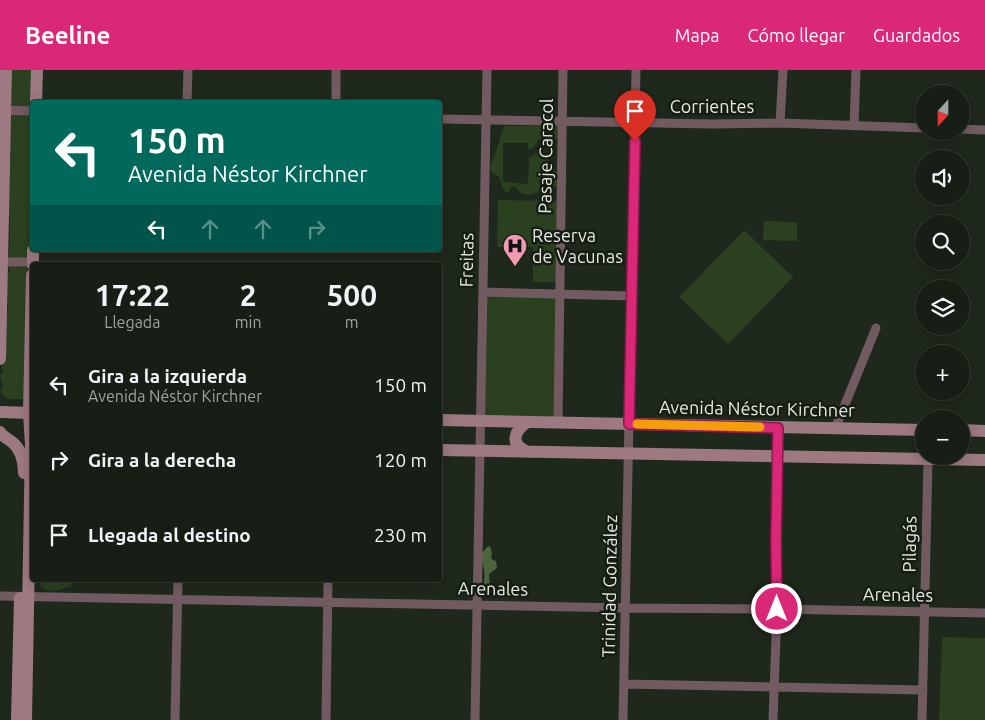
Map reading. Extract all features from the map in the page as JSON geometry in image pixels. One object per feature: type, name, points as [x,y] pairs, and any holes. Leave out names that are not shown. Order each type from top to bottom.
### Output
[{"type":"main road","points":[[0,359],[2,110],[6,70]]},
{"type":"main road","points":[[36,100],[37,70]]},
{"type":"main road","points":[[0,412],[30,413]]},
{"type":"main road","name":"Avenida Néstor Kirchner","points":[[442,420],[915,430]]},
{"type":"main road","points":[[527,422],[517,431],[515,441],[518,447],[528,452]]},
{"type":"main road","points":[[970,430],[985,431]]},
{"type":"main road","points":[[0,432],[6,443],[20,452],[24,462],[26,720]]},
{"type":"main road","points":[[6,443],[30,443]]},
{"type":"main road","points":[[442,450],[915,460]]},
{"type":"main road","points":[[970,460],[985,460]]},
{"type":"main road","points":[[17,720],[30,482]]},
{"type":"street","points":[[187,100],[188,70]]},
{"type":"street","points":[[336,70],[336,100]]},
{"type":"street","name":"Freitas","points":[[475,720],[488,70]]},
{"type":"street","name":"Pasaje Caracol","points":[[558,423],[563,70]]},
{"type":"street","name":"Trinidad González","points":[[623,720],[636,70]]},
{"type":"street","points":[[780,123],[783,70]]},
{"type":"street","points":[[854,126],[856,70]]},
{"type":"street","points":[[2,110],[30,111]]},
{"type":"street","name":"Corrientes","points":[[442,119],[713,124],[780,123],[915,128]]},
{"type":"street","points":[[970,129],[985,130]]},
{"type":"street","points":[[1,262],[30,263]]},
{"type":"street","points":[[483,292],[632,296]]},
{"type":"street","points":[[835,428],[876,328]]},
{"type":"street","points":[[773,720],[777,609],[778,428]]},
{"type":"street","name":"Pilagás","points":[[922,720],[928,465]]},
{"type":"street","points":[[175,720],[178,582]]},
{"type":"street","points":[[326,720],[328,582]]},
{"type":"street","name":"Arenales","points":[[0,596],[985,613]]},
{"type":"street","points":[[624,684],[923,690]]},
{"type":"shaded area","points":[[12,70],[32,70],[30,100],[27,400],[5,397],[0,391],[3,385],[0,375],[3,372],[2,359],[7,359],[7,357],[3,356],[5,311],[8,311],[6,275],[9,274],[10,217],[2,211],[8,159],[11,159],[11,156],[6,151],[11,126]]},
{"type":"shaded area","points":[[559,123],[560,139],[547,141],[539,139],[530,149],[528,149],[528,143],[503,143],[503,182],[528,184],[529,158],[538,152],[546,154],[549,161],[547,168],[567,175],[566,186],[551,187],[530,195],[522,194],[514,186],[509,192],[505,192],[499,176],[493,174],[490,168],[505,126],[548,126]]},
{"type":"shaded area","points":[[498,200],[558,201],[556,282],[533,282],[533,247],[497,247]]},
{"type":"shaded area","points":[[764,221],[797,222],[797,241],[763,240]]},
{"type":"shaded area","points":[[744,230],[793,277],[728,344],[679,297]]},
{"type":"shaded area","points":[[486,295],[558,297],[556,421],[483,419]]},
{"type":"shaded area","points":[[490,546],[491,557],[496,561],[497,568],[489,574],[492,591],[490,595],[485,597],[480,593],[484,582],[484,568],[480,555]]},
{"type":"shaded area","points":[[41,582],[73,582],[70,587],[50,591],[40,586]]},
{"type":"shaded area","points":[[942,637],[985,638],[985,720],[939,720]]},
{"type":"slow traffic","points":[[637,424],[760,427]]},
{"type":"place","name":"Reserva de Vacunas","points":[[515,267]]},
{"type":"route","points":[[635,141],[629,424],[778,428],[777,609]]}]
